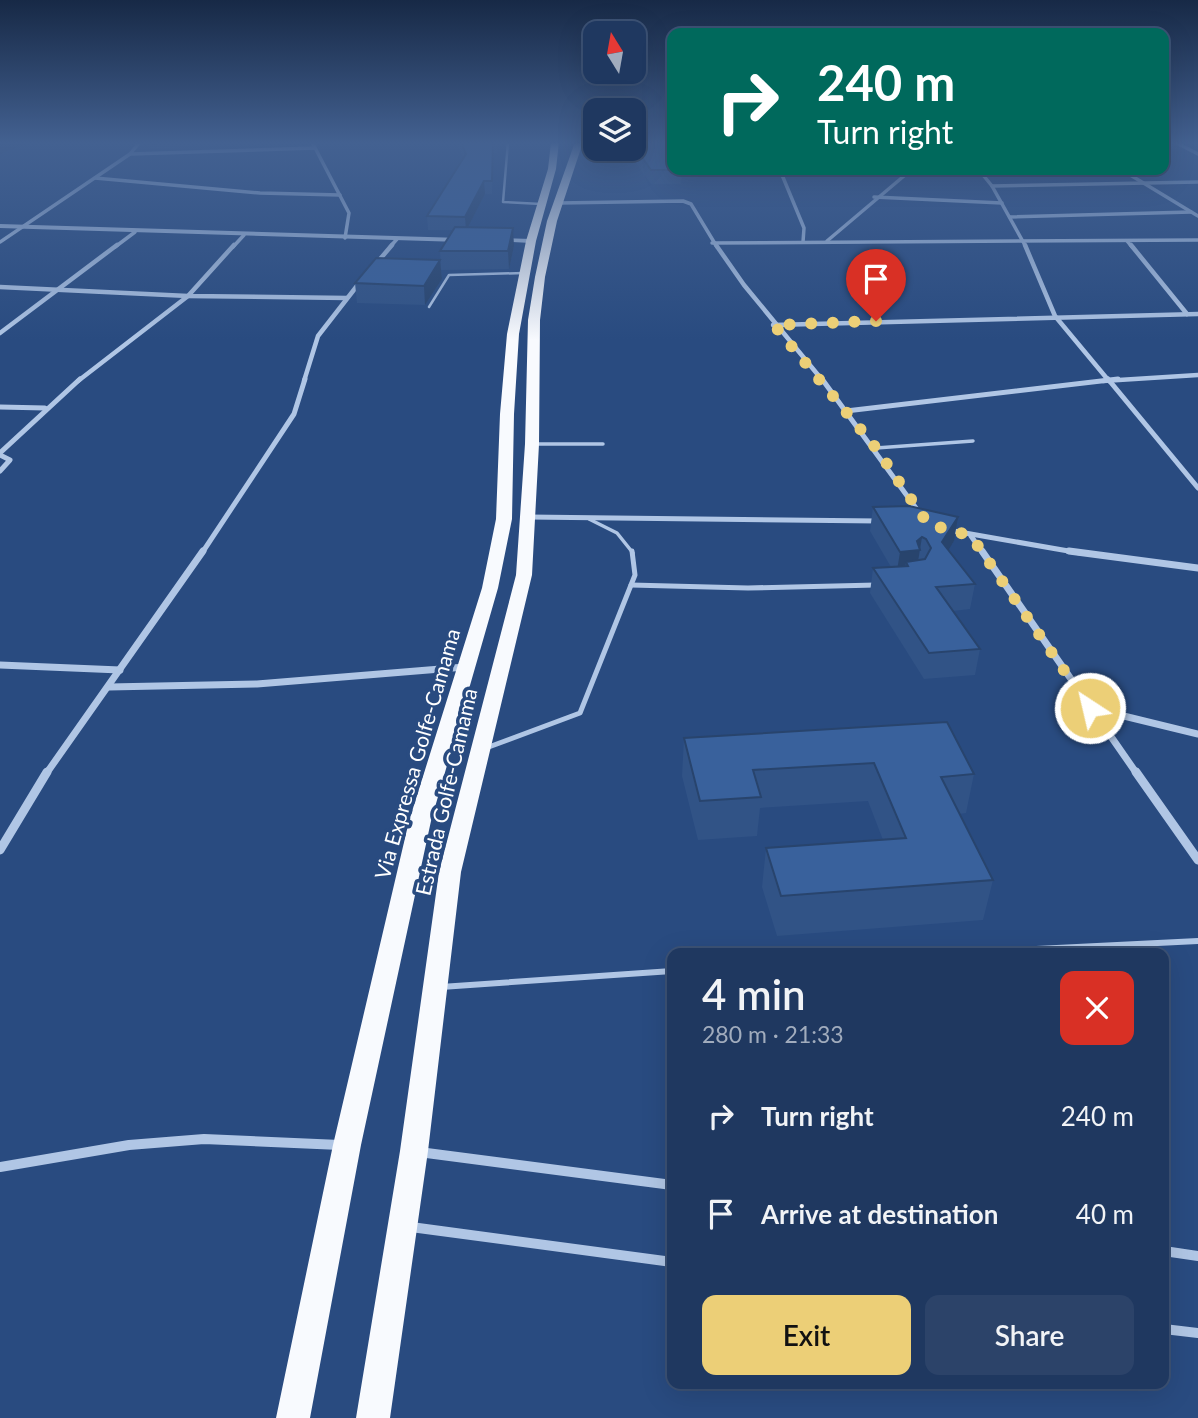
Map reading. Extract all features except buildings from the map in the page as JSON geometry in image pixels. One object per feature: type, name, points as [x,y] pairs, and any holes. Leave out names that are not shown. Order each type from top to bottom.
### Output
[{"type":"highway","name":"Via Expressa Golfe-Camama","points":[[293,1418],[347,1145],[420,821],[490,588],[504,519],[507,414],[513,334],[540,208]]},
{"type":"highway","name":"Estrada Golfe-Camama","points":[[373,1418],[414,1151],[450,872],[524,575],[532,444],[534,320],[543,260],[558,208]]},
{"type":"street","points":[[0,242],[51,208]]},
{"type":"street","points":[[345,238],[349,213],[347,208]]},
{"type":"street","points":[[692,208],[712,243],[774,325],[876,448],[928,524]]},
{"type":"street","points":[[796,208],[804,228],[803,242]]},
{"type":"street","points":[[827,241],[851,223],[864,208]]},
{"type":"street","points":[[1005,208],[1023,241],[1055,316],[1198,488]]},
{"type":"street","points":[[1185,208],[1198,216]]},
{"type":"street","points":[[1010,217],[1191,212]]},
{"type":"street","points":[[0,226],[464,240]]},
{"type":"street","points":[[0,333],[135,232]]},
{"type":"street","points":[[0,471],[10,460],[0,454],[45,408],[188,296],[244,235]]},
{"type":"street","points":[[372,268],[397,239]]},
{"type":"street","points":[[491,240],[531,241]]},
{"type":"street","points":[[712,243],[1198,240]]},
{"type":"street","points":[[1127,241],[1187,314]]},
{"type":"street","points":[[0,850],[48,770],[235,506],[294,414],[318,335],[363,278]]},
{"type":"street","points":[[0,287],[188,296],[347,298]]},
{"type":"street","points":[[774,325],[1198,313]]},
{"type":"street","points":[[846,411],[1131,377],[1198,375]]},
{"type":"street","points":[[0,407],[45,408]]},
{"type":"street","points":[[529,517],[889,522]]},
{"type":"street","points":[[939,527],[971,536],[1198,568]]},
{"type":"street","points":[[971,536],[1198,860]]},
{"type":"street","points":[[0,666],[120,670]]},
{"type":"street","points":[[109,687],[257,684],[468,666]]},
{"type":"street","points":[[1090,708],[1198,734]]},
{"type":"street","points":[[0,1167],[129,1145],[204,1139],[347,1145]]},
{"type":"street","points":[[414,1151],[667,1184]]},
{"type":"street","points":[[403,1226],[667,1261]]},
{"type":"street","points":[[1169,1252],[1198,1255]]},
{"type":"street","points":[[1169,1330],[1198,1333]]},
{"type":"lane","points":[[429,307],[449,275],[524,273]]},
{"type":"lane","points":[[876,448],[973,441]]},
{"type":"lane","points":[[532,444],[603,444]]},
{"type":"lane","points":[[479,750],[580,713],[631,585],[637,562],[633,550],[615,531],[586,517]]},
{"type":"lane","points":[[631,585],[748,588],[888,584]]},
{"type":"lane","points":[[1057,948],[1198,941]]},
{"type":"lane","points":[[435,988],[667,971]]},
{"type":"route","points":[[876,321],[774,325],[876,448],[928,524],[971,536],[1090,708]]}]
